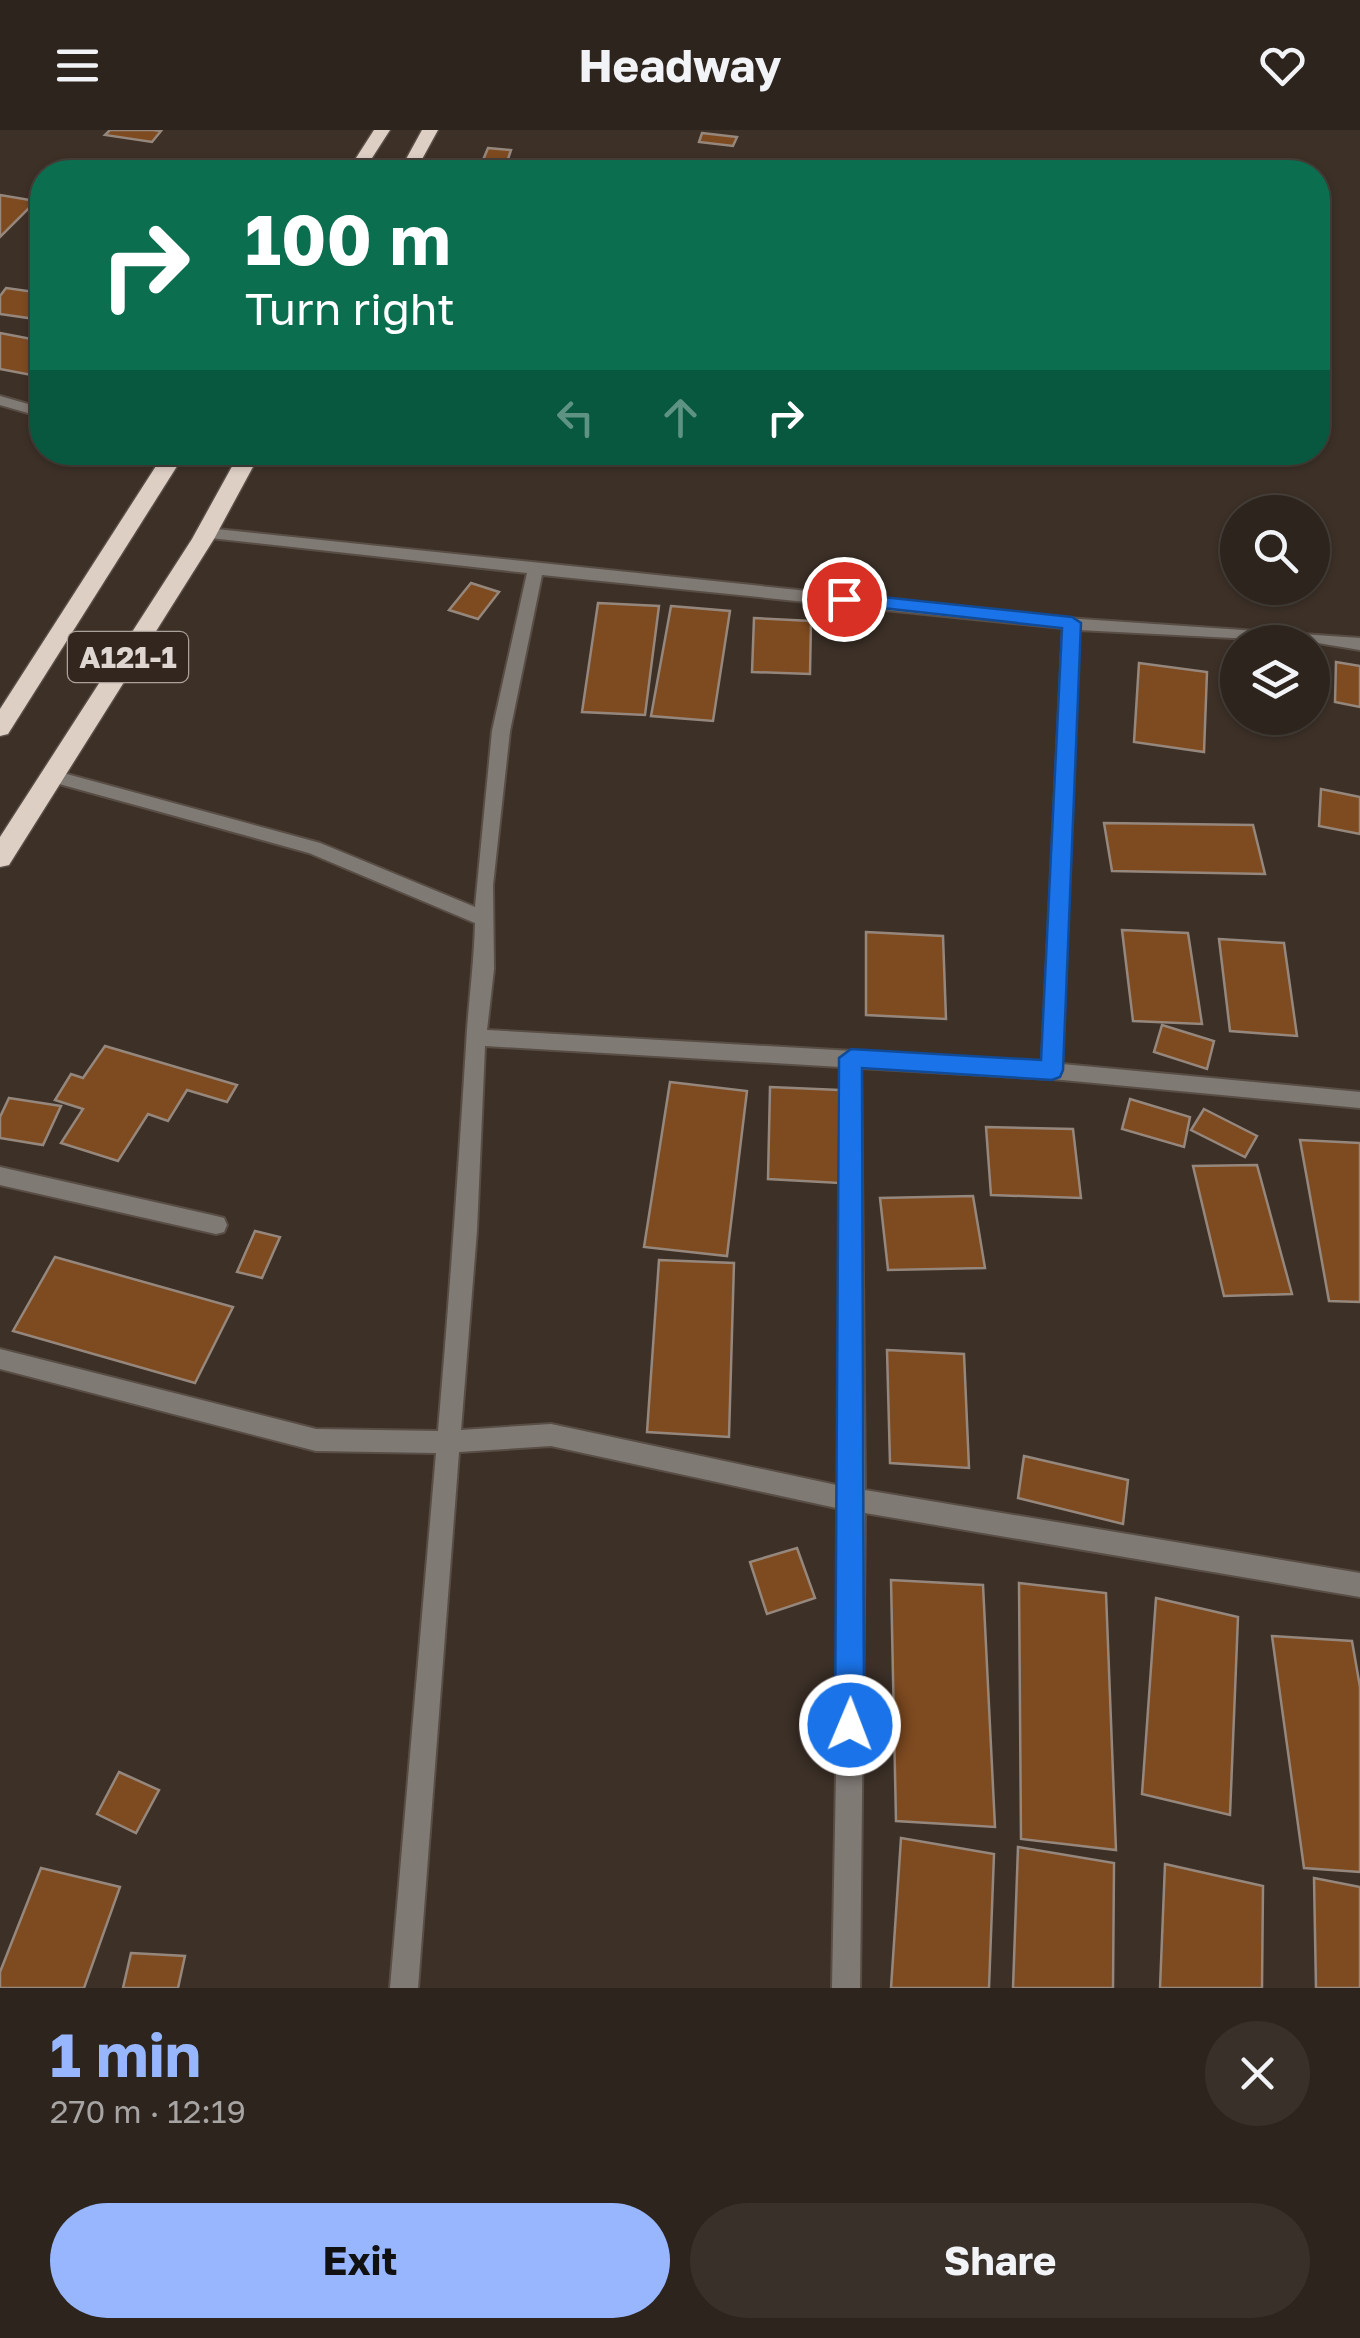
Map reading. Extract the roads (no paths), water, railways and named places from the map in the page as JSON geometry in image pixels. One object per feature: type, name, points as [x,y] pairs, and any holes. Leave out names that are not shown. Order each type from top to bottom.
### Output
[{"type":"highway","points":[[363,160],[382,130]]},
{"type":"highway","points":[[414,160],[430,130]]},
{"type":"highway","name":"A121-1","points":[[0,728],[168,465]]},
{"type":"highway","name":"A121-1","points":[[0,858],[207,533],[245,465]]},
{"type":"street","points":[[0,400],[30,409]]},
{"type":"street","points":[[207,533],[535,571],[1072,623],[1292,635],[1360,644]]},
{"type":"street","points":[[404,1988],[450,1442],[500,732],[535,571]]},
{"type":"street","points":[[1052,1070],[1072,623]]},
{"type":"street","points":[[52,776],[314,848],[484,918]]},
{"type":"street","points":[[476,1036],[1052,1070],[1360,1100]]},
{"type":"street","points":[[846,1988],[853,1500],[851,1058]]},
{"type":"street","points":[[0,1176],[216,1225]]},
{"type":"street","points":[[0,1360],[316,1440],[450,1442],[551,1435],[853,1500],[1360,1585]]}]
